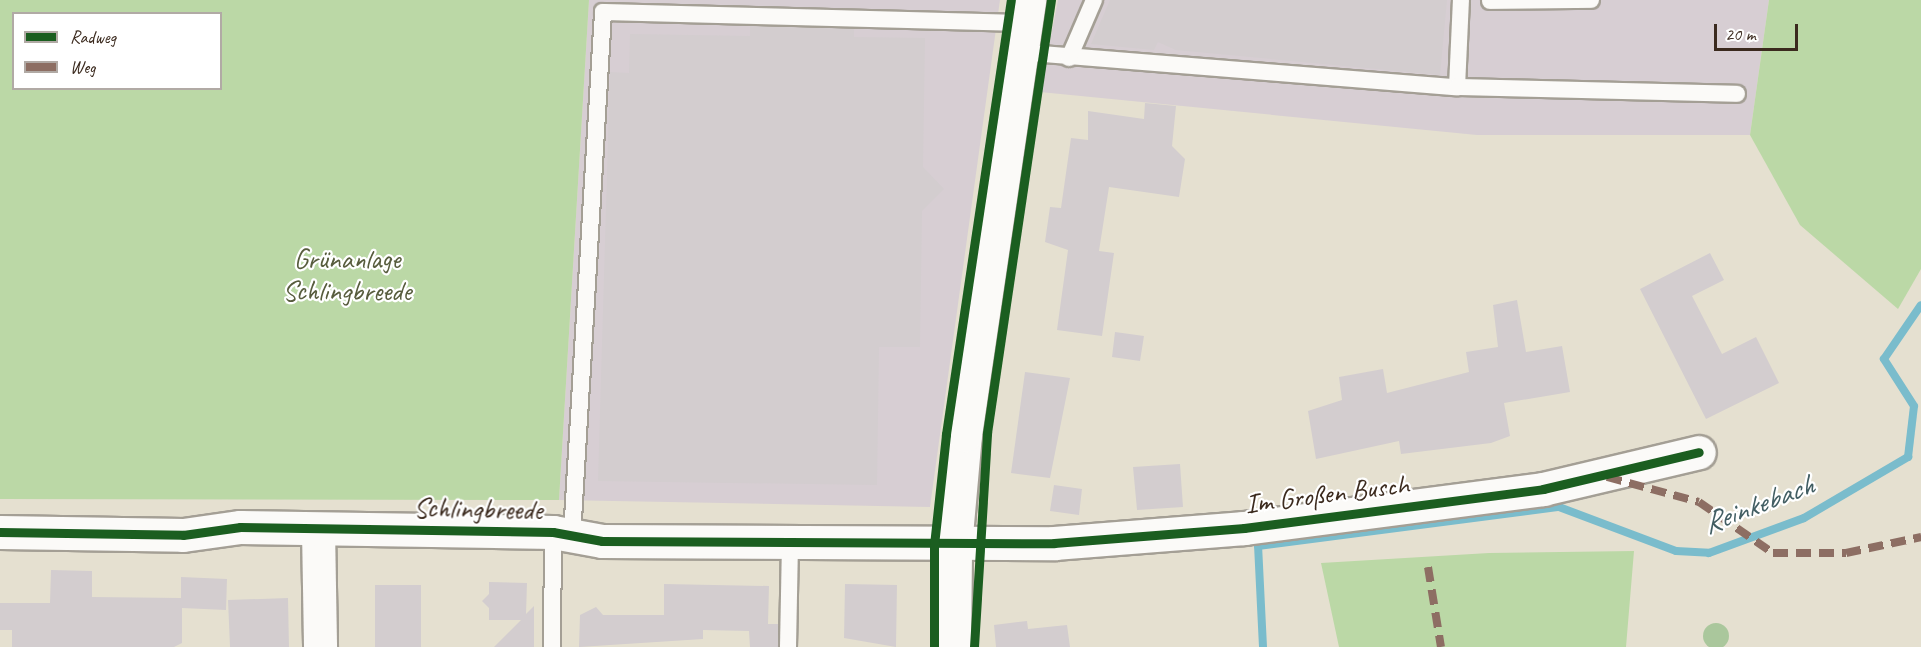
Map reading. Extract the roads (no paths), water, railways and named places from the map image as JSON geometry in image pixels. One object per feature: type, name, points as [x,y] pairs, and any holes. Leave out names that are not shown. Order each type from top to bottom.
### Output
[{"type":"street","points":[[954,647],[955,546],[978,327],[1023,25]]},
{"type":"street","name":"Im Großen Busch","points":[[955,546],[1244,528],[1543,489],[1699,452]]},
{"type":"street","points":[[318,529],[320,647]]},
{"type":"street","name":"Schlingbreede","points":[[0,532],[318,529],[955,546]]},
{"type":"lane","points":[[1069,57],[1094,0]]},
{"type":"lane","points":[[1457,87],[1461,0]]},
{"type":"lane","points":[[1490,1],[1591,0]]},
{"type":"lane","points":[[552,647],[603,12],[1023,25],[1069,57],[1457,87],[1737,93]]},
{"type":"lane","points":[[788,647],[790,543]]},
{"type":"waterway","name":"Reinkebach","points":[[1263,647],[1258,546],[1559,507],[1676,551],[1709,553],[1804,518],[1908,457],[1914,406],[1884,359],[1921,305]]},
{"type":"park label","name":"Grünanlage Schlingbreede","points":[[347,275]]}]
